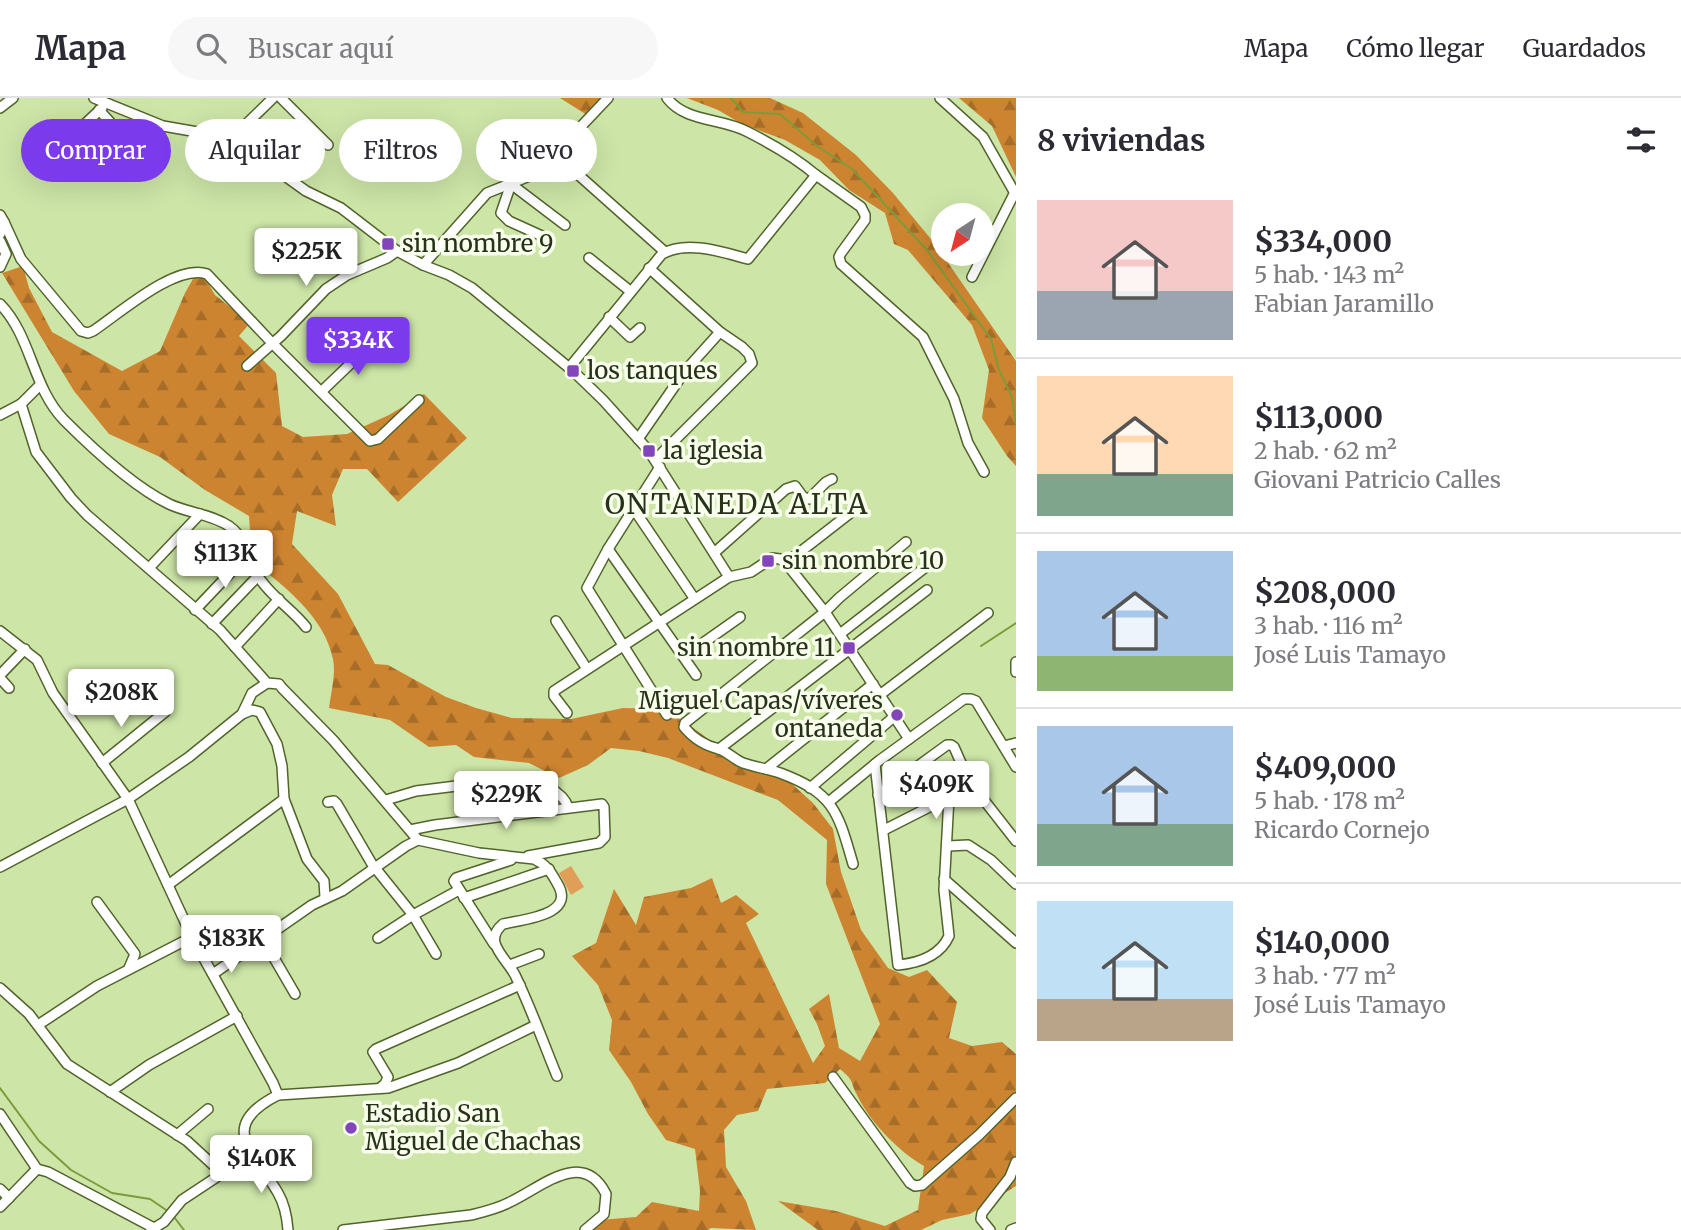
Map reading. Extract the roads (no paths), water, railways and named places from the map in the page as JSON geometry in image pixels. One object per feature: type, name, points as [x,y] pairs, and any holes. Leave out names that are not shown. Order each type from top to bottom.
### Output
[{"type":"street","points":[[0,108],[13,98]]},
{"type":"street","points":[[94,98],[103,107],[109,119]]},
{"type":"street","points":[[251,119],[273,98]]},
{"type":"street","points":[[281,98],[328,145]]},
{"type":"street","points":[[587,119],[608,98]]},
{"type":"street","points":[[667,98],[679,110],[745,130],[804,165],[861,207],[865,220],[841,253],[841,264],[923,337],[954,399],[968,443],[984,472]]},
{"type":"street","points":[[940,98],[983,137],[1015,194],[972,277]]},
{"type":"street","points":[[103,107],[163,127],[185,131]]},
{"type":"street","points":[[90,119],[103,107]]},
{"type":"street","points":[[569,368],[649,268],[665,252],[690,247],[748,259],[816,175]]},
{"type":"street","points":[[293,182],[341,208],[397,251],[471,288],[569,368],[603,400],[658,463],[729,577]]},
{"type":"street","points":[[423,265],[488,193],[516,182]]},
{"type":"street","points":[[586,182],[665,252]]},
{"type":"street","points":[[511,184],[565,225]]},
{"type":"street","points":[[511,184],[501,213],[509,221],[542,236]]},
{"type":"street","points":[[0,234],[2,218]]},
{"type":"street","points":[[2,218],[21,259],[80,331],[93,331],[172,277],[199,271],[207,274],[370,441],[378,439],[419,400]]},
{"type":"street","points":[[0,241],[6,254],[0,267]]},
{"type":"street","points":[[247,366],[273,344],[326,289],[347,275],[397,251]]},
{"type":"street","points":[[589,258],[630,291]]},
{"type":"street","points":[[649,268],[720,332],[742,347],[749,354],[752,363],[658,463],[588,583],[588,593],[667,715]]},
{"type":"street","points":[[0,304],[20,331],[40,385],[56,412],[82,438],[142,488],[170,505],[230,527],[250,552],[258,576],[306,627]]},
{"type":"street","points":[[609,317],[630,337],[640,328]]},
{"type":"street","points":[[638,439],[685,371],[720,332]]},
{"type":"street","points":[[322,391],[373,342]]},
{"type":"street","points":[[0,415],[21,404],[40,385]]},
{"type":"street","points":[[21,404],[36,452],[87,515],[212,624],[267,683],[279,684],[386,800],[418,840],[479,853],[543,862],[562,891],[564,896],[561,903],[549,912],[503,924],[497,929],[495,945]]},
{"type":"street","points":[[714,553],[790,486],[795,486],[803,497],[808,499],[832,479]]},
{"type":"street","points":[[786,563],[858,507]]},
{"type":"street","points":[[633,508],[694,598]]},
{"type":"street","points":[[149,568],[200,514]]},
{"type":"street","points":[[852,864],[830,801],[810,788],[766,769],[740,762],[719,749],[709,747],[685,729],[685,723],[825,612],[906,542]]},
{"type":"street","points":[[608,549],[684,654],[696,676]]},
{"type":"street","points":[[195,610],[250,552]]},
{"type":"street","points":[[567,713],[553,692],[694,598],[729,577],[751,572],[772,558],[786,563],[825,612],[909,739]]},
{"type":"street","points":[[840,634],[927,566]]},
{"type":"street","points":[[212,624],[258,576]]},
{"type":"street","points":[[719,749],[927,590]]},
{"type":"street","points":[[235,647],[279,599]]},
{"type":"street","points":[[881,694],[988,613]]},
{"type":"street","points":[[684,654],[740,617]]},
{"type":"street","points":[[556,621],[587,669]]},
{"type":"street","points":[[0,631],[24,649],[42,668],[53,693],[128,799],[192,937],[278,1095]]},
{"type":"street","points":[[9,688],[0,677],[24,649]]},
{"type":"street","points":[[1016,662],[1016,672]]},
{"type":"street","points":[[102,763],[165,712],[145,675]]},
{"type":"street","points":[[242,714],[249,698],[267,683]]},
{"type":"street","points":[[766,769],[873,684]]},
{"type":"street","points":[[249,698],[260,712],[277,744],[282,766],[284,799],[307,859],[324,881],[325,897]]},
{"type":"street","points":[[830,801],[875,764],[964,699],[976,702],[1016,767]]},
{"type":"street","points":[[0,867],[128,799],[188,757],[242,714],[252,710],[260,712]]},
{"type":"street","points":[[810,788],[895,716]]},
{"type":"street","points":[[1004,746],[1016,743]]},
{"type":"street","points":[[878,795],[947,745],[954,747],[969,781],[1016,841]]},
{"type":"street","points":[[875,764],[898,965],[911,964],[938,952],[949,936],[944,879],[949,797]]},
{"type":"street","points":[[386,800],[416,791],[521,778],[557,793],[565,799],[568,807]]},
{"type":"street","points":[[884,830],[949,797],[969,781]]},
{"type":"street","points":[[168,885],[284,799]]},
{"type":"street","points":[[328,802],[337,804],[376,866],[413,915],[436,954]]},
{"type":"street","points":[[410,830],[568,807],[602,804],[604,807],[605,837],[599,843],[518,858],[482,868],[454,881],[510,965],[557,1076]]},
{"type":"street","points":[[214,974],[325,897],[342,891],[418,840]]},
{"type":"street","points":[[948,846],[968,845],[991,860],[1016,884]]},
{"type":"street","points":[[378,938],[413,915],[461,894],[549,869]]},
{"type":"street","points":[[944,879],[1016,943]]},
{"type":"street","points":[[97,902],[135,954],[128,970]]},
{"type":"street","points":[[38,1025],[97,986],[192,937]]},
{"type":"street","points":[[263,939],[295,994]]},
{"type":"street","points":[[510,965],[540,954]]},
{"type":"street","points":[[374,1091],[388,1081],[374,1057],[373,1052],[376,1049],[520,985]]},
{"type":"street","points":[[0,988],[25,1010],[67,1064],[177,1135],[223,1174]]},
{"type":"street","points":[[110,1092],[149,1065],[237,1016]]},
{"type":"street","points":[[288,1230],[279,1194],[250,1155],[244,1141],[247,1121],[262,1106],[278,1095],[338,1090],[374,1091],[404,1084],[458,1063],[536,1025]]},
{"type":"street","points":[[834,1077],[910,1183],[915,1186],[922,1185],[1016,1098]]},
{"type":"street","points":[[177,1135],[208,1110]]},
{"type":"street","points":[[0,1114],[37,1169],[48,1172],[153,1229],[164,1222],[178,1204],[250,1155]]},
{"type":"street","points":[[990,1230],[981,1219],[982,1213],[1010,1177],[1016,1162]]},
{"type":"street","points":[[0,1207],[37,1169]]},
{"type":"street","points":[[344,1230],[490,1210],[507,1204],[561,1175],[575,1171],[593,1177],[606,1194],[604,1214],[585,1230]]},
{"type":"street","points":[[0,1189],[9,1198]]},
{"type":"street","points":[[1011,1230],[1016,1228]]},
{"type":"waterway","points":[[731,98],[743,112],[780,114],[817,146],[852,169],[927,250],[991,339],[999,370],[1012,397],[1016,425]]},
{"type":"waterway","points":[[981,646],[1016,623]]},
{"type":"waterway","points":[[0,1088],[39,1141],[71,1170],[112,1193],[150,1199],[169,1212]]},
{"type":"waterway","points":[[174,1217],[184,1230]]},
{"type":"place","name":"sin nombre 9","points":[[388,244]]},
{"type":"place","name":"los tanques","points":[[573,371]]},
{"type":"place","name":"la iglesia","points":[[649,451]]},
{"type":"place","name":"sin nombre 10","points":[[768,561]]},
{"type":"place","name":"sin nombre 11","points":[[849,648]]},
{"type":"place","name":"Miguel Capas/víveres ontaneda","points":[[897,715]]},
{"type":"place","name":"Estadio San Miguel de Chachas","points":[[351,1128]]},
{"type":"district","name":"ONTANEDA ALTA","points":[[737,504]]}]
